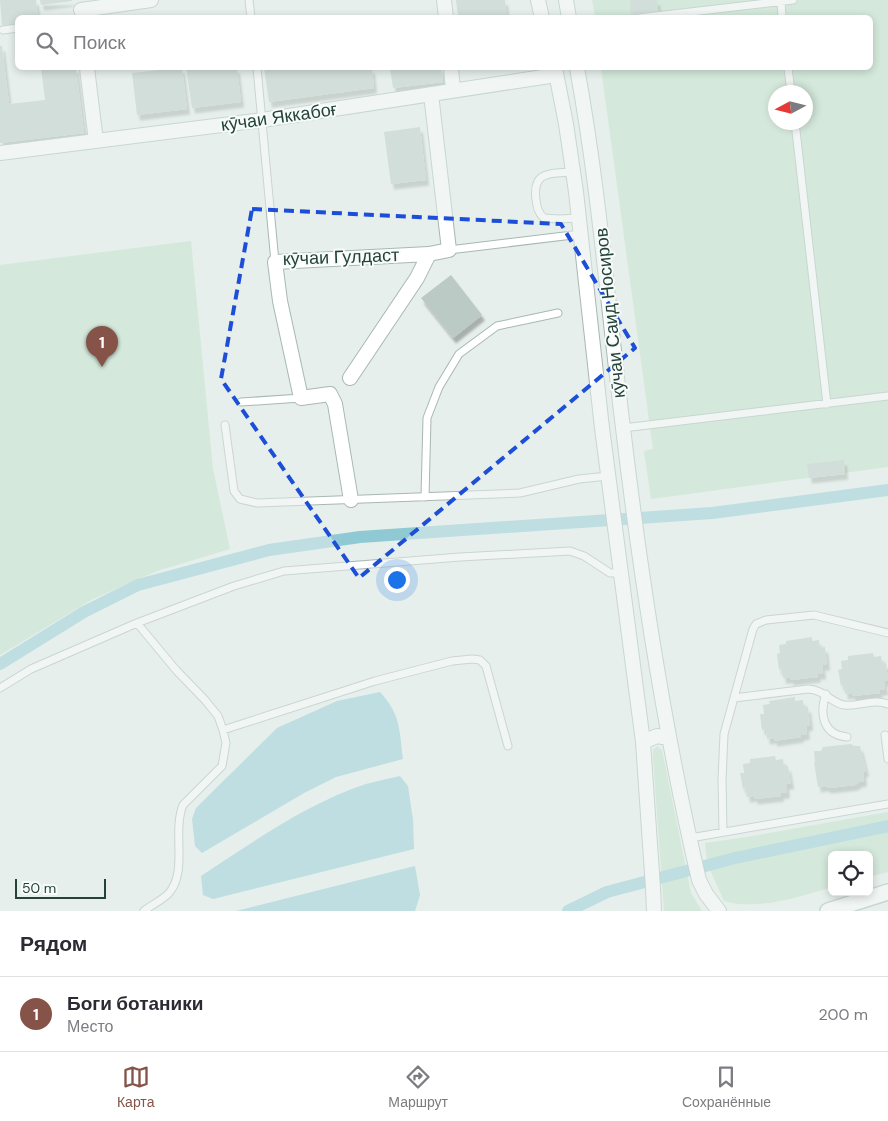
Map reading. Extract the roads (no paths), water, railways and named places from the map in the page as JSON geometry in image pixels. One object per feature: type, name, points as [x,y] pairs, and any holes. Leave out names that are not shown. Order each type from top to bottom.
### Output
[{"type":"main road","points":[[828,911],[888,892]]},
{"type":"street","points":[[81,9],[151,0]]},
{"type":"street","points":[[444,0],[446,15]]},
{"type":"street","points":[[538,0],[541,15]]},
{"type":"street","points":[[566,0],[568,15]]},
{"type":"street","points":[[87,70],[96,141]]},
{"type":"street","points":[[451,70],[453,90]]},
{"type":"street","name":"кӯчаи Саид Носиров","points":[[577,70],[589,133],[631,492],[660,693],[702,887],[719,911]]},
{"type":"street","name":"кӯчаи Яккабоғ","points":[[0,153],[262,120],[431,94],[556,71]]},
{"type":"street","name":"кӯчаи Саид Носиров","points":[[556,71],[579,215],[610,494],[642,742],[654,911]]},
{"type":"street","points":[[431,94],[449,250]]},
{"type":"street","points":[[579,215],[598,210]]},
{"type":"street","name":"кӯчаи Гулдаст","points":[[275,262],[429,254],[449,250]]},
{"type":"street","points":[[350,378],[417,278],[429,254]]},
{"type":"street","points":[[275,262],[280,301],[301,398],[330,394],[336,404],[351,500]]},
{"type":"street","points":[[642,742],[657,736],[669,738]]},
{"type":"lane","points":[[249,0],[251,15]]},
{"type":"lane","points":[[664,15],[793,0]]},
{"type":"lane","points":[[781,1],[782,15]]},
{"type":"lane","points":[[3,30],[15,28]]},
{"type":"lane","name":"кӯчаи Гулдаст","points":[[257,70],[275,262]]},
{"type":"lane","points":[[788,70],[790,85]]},
{"type":"lane","points":[[795,130],[827,404]]},
{"type":"lane","points":[[573,172],[546,175],[540,178],[536,186],[536,198],[538,211],[544,218],[559,220],[579,215]]},
{"type":"lane","points":[[449,250],[581,234]]},
{"type":"lane","points":[[425,497],[427,418],[439,387],[459,354],[496,326],[558,314]]},
{"type":"lane","points":[[623,428],[888,396]]},
{"type":"lane","points":[[241,402],[301,398]]},
{"type":"lane","points":[[225,425],[234,491],[240,499],[257,503],[520,493],[579,479],[608,476]]},
{"type":"lane","points":[[0,688],[31,669],[137,623],[234,586],[284,571],[570,550],[584,556],[610,573],[620,567]]},
{"type":"lane","points":[[723,832],[723,744],[753,629],[759,622],[794,616],[814,615],[888,633]]},
{"type":"lane","points":[[137,623],[218,716],[226,743],[222,766],[183,805],[180,811],[176,884],[168,894],[144,911]]},
{"type":"lane","points":[[223,730],[375,681],[452,661],[472,659],[480,660],[486,666],[508,746]]},
{"type":"lane","points":[[734,698],[808,688],[820,691],[845,705],[878,702],[888,704]]},
{"type":"lane","points":[[826,694],[823,714],[827,728],[836,736],[847,737]]},
{"type":"lane","points":[[885,735],[888,759]]},
{"type":"lane","points":[[690,838],[888,804]]},
{"type":"water","points":[[380,692],[392,708],[398,723],[403,759],[336,777],[304,793],[202,853],[195,846],[192,819],[196,808],[277,728],[337,701]]},
{"type":"water","points":[[400,776],[408,786],[413,820],[414,849],[213,899],[203,895],[201,876],[260,837],[301,813],[344,792],[366,784]]},
{"type":"water","points":[[415,866],[420,895],[415,911],[236,911]]},
{"type":"waterway","points":[[0,664],[84,612],[138,585],[269,550],[360,537],[712,513],[888,490]]},
{"type":"waterway","points":[[568,911],[607,892],[735,858],[888,826]]},
{"type":"place","name":"Боги ботаники","points":[[102,367]]}]
